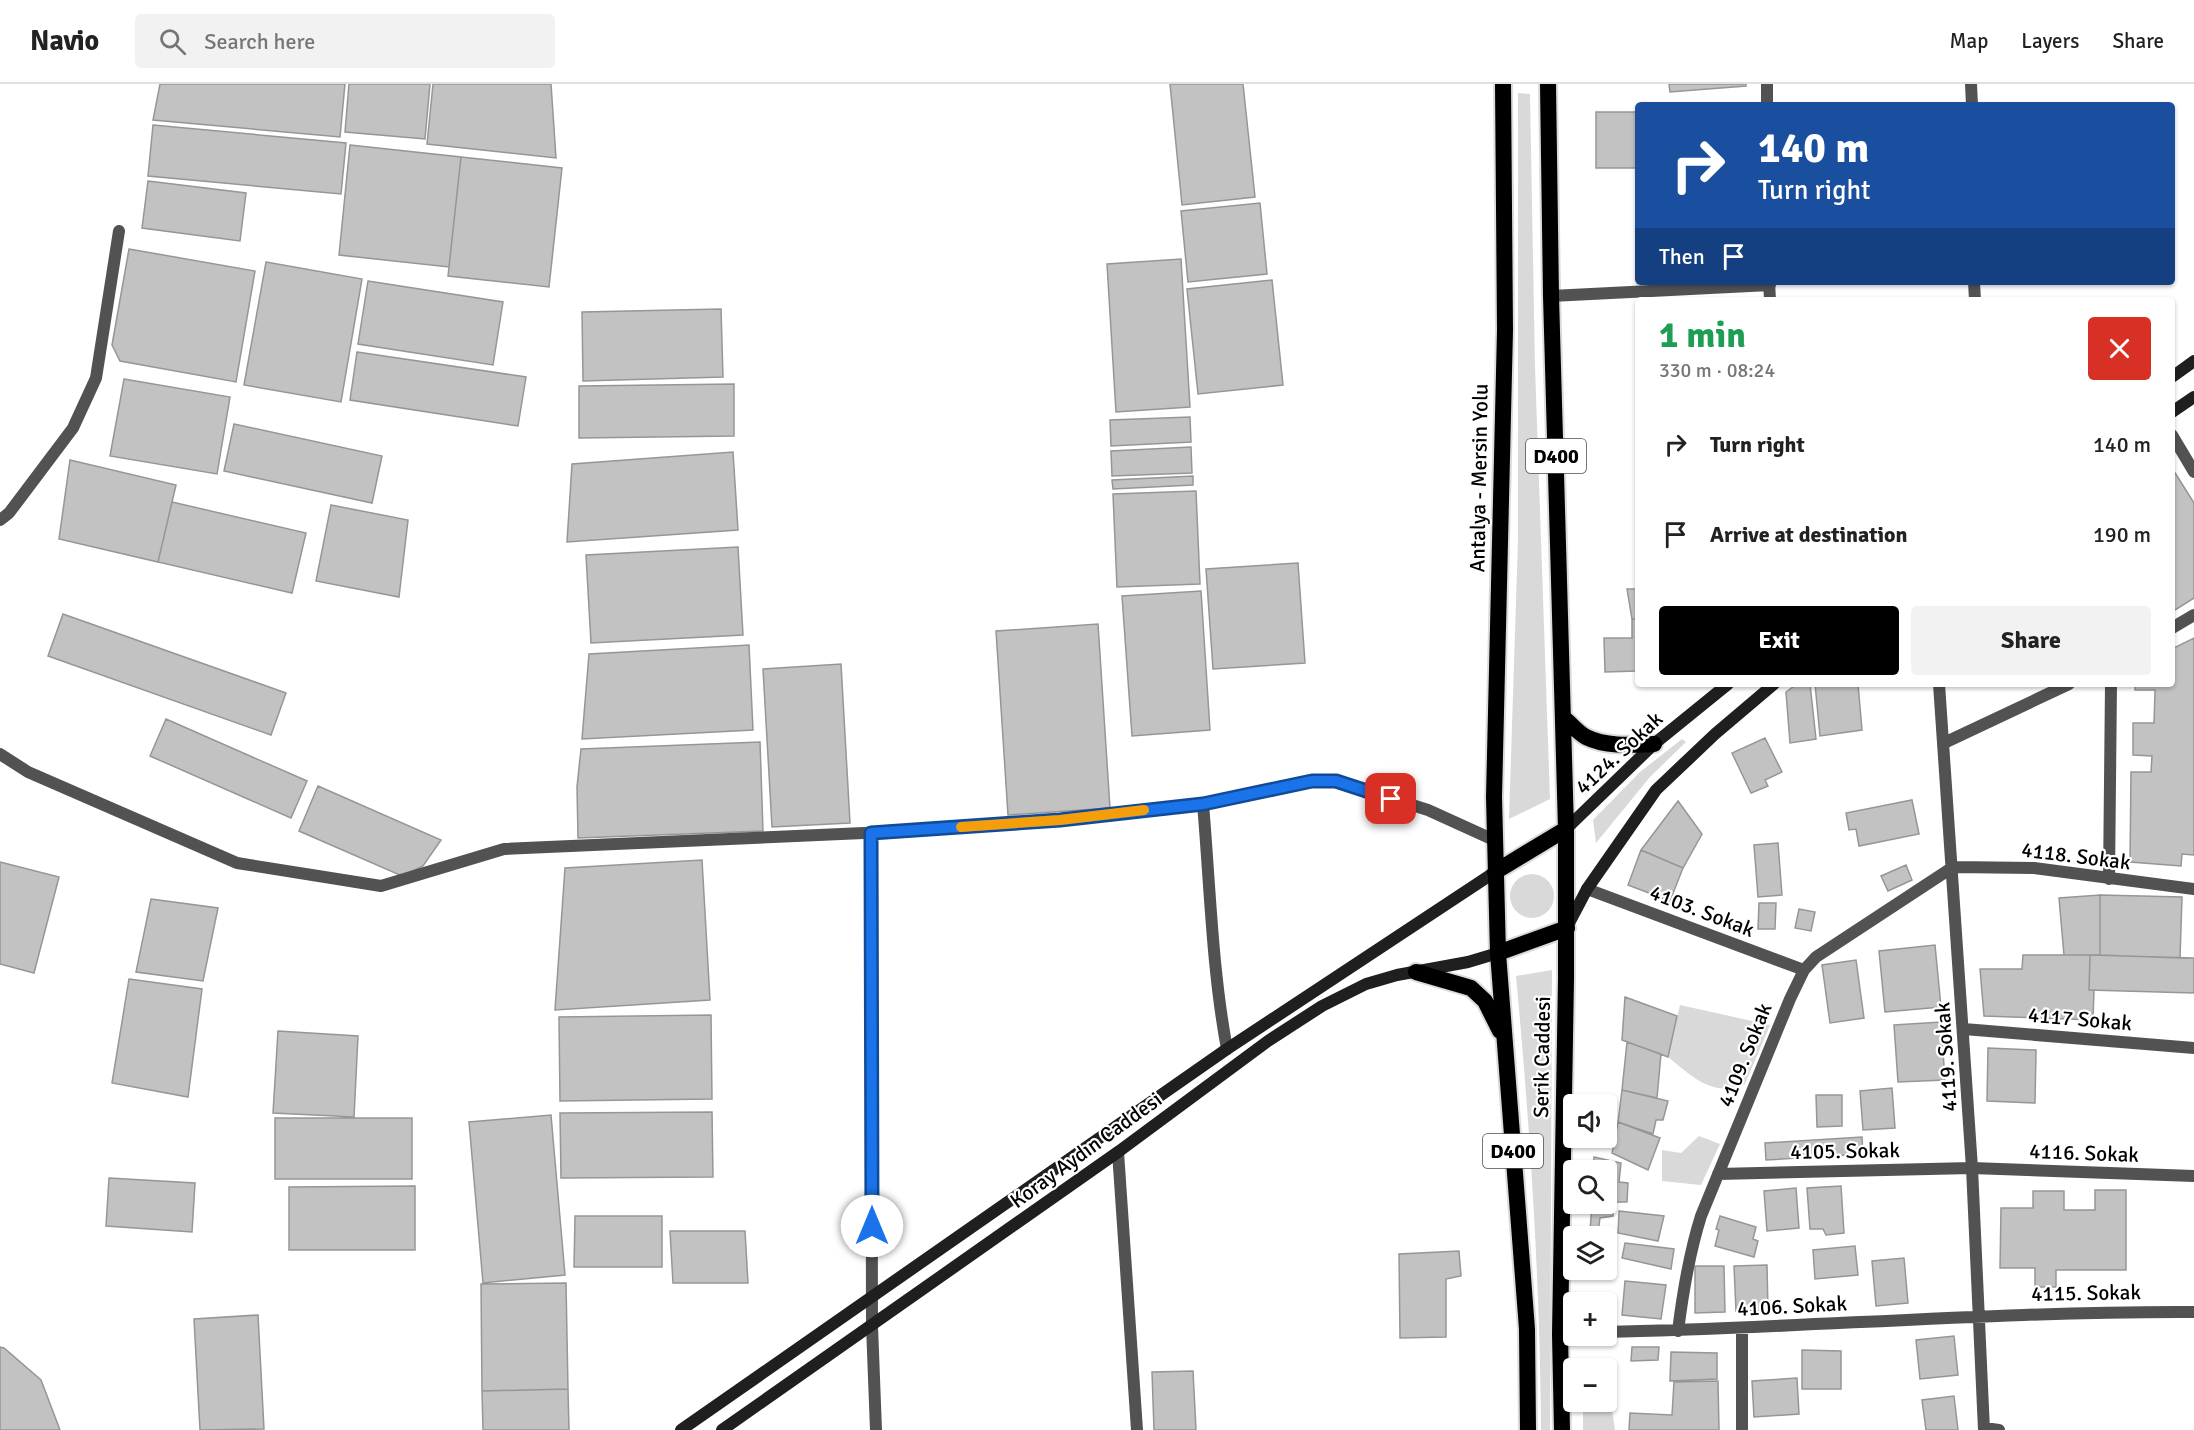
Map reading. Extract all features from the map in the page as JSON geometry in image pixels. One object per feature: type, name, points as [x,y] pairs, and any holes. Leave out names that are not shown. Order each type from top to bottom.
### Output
[{"type":"highway","name":"Antalya - Mersin Yolu","points":[[1495,872],[1505,330],[1503,84]]},
{"type":"highway","name":"D400","points":[[1548,84],[1551,296],[1566,829]]},
{"type":"highway","points":[[1564,718],[1586,737],[1598,741],[1629,745],[1654,744]]},
{"type":"highway","points":[[1495,872],[1566,829]]},
{"type":"highway","name":"Serik Caddesi","points":[[1566,829],[1567,1292]]},
{"type":"highway","name":"Serik Caddesi","points":[[1495,872],[1504,1040],[1527,1329],[1528,1430]]},
{"type":"highway","points":[[1498,953],[1567,928]]},
{"type":"highway","points":[[1416,972],[1471,988],[1485,1001],[1504,1040]]},
{"type":"highway","name":"Serik Caddesi","points":[[1562,1430],[1566,1346]]},
{"type":"main road","points":[[2175,375],[2194,361]]},
{"type":"main road","points":[[2175,410],[2194,397]]},
{"type":"main road","name":"4124. Sokak","points":[[1566,829],[1654,744],[1724,687]]},
{"type":"main road","points":[[1567,928],[1587,889],[1656,790],[1715,734],[1770,687]]},
{"type":"main road","points":[[681,1430],[1227,1049],[1495,872]]},
{"type":"main road","name":"Koray Aydın Caddesi","points":[[722,1430],[1118,1152],[1268,1041],[1322,1006],[1366,984],[1468,962],[1498,953]]},
{"type":"street","points":[[1767,84],[1767,102]]},
{"type":"street","points":[[1971,84],[1972,102]]},
{"type":"street","points":[[0,520],[9,513],[73,428],[96,378],[119,231]]},
{"type":"street","points":[[1551,296],[1752,285]]},
{"type":"street","points":[[2175,440],[2194,472]]},
{"type":"street","points":[[2175,626],[2194,615]]},
{"type":"street","name":"4119. Sokak","points":[[1940,687],[1964,1029],[1984,1429]]},
{"type":"street","points":[[1944,743],[2063,687]]},
{"type":"street","points":[[2109,879],[2111,687]]},
{"type":"street","points":[[0,754],[28,772],[237,863],[381,886],[504,849],[871,833],[1060,820],[1203,804],[1312,781],[1336,781],[1428,810],[1494,840]]},
{"type":"street","points":[[1203,804],[1219,999],[1227,1049]]},
{"type":"street","points":[[871,833],[872,1326],[876,1430]]},
{"type":"street","name":"4118. Sokak","points":[[1953,867],[2034,868],[2194,889]]},
{"type":"street","name":"4109. Sokak","points":[[1678,1331],[1692,1245],[1718,1174],[1804,970],[1833,944],[1953,867]]},
{"type":"street","name":"4103. Sokak","points":[[1587,889],[1804,970]]},
{"type":"street","name":"4117 Sokak","points":[[1964,1029],[2194,1048]]},
{"type":"street","points":[[1118,1152],[1137,1430]]},
{"type":"street","name":"4105. Sokak","points":[[1718,1174],[1972,1168]]},
{"type":"street","name":"4116. Sokak","points":[[1972,1168],[2194,1176]]},
{"type":"street","name":"4115. Sokak","points":[[1979,1315],[2194,1312]]},
{"type":"street","name":"4106. Sokak","points":[[1617,1332],[1678,1331],[1979,1315]]},
{"type":"street","points":[[1742,1328],[1742,1430]]},
{"type":"street","points":[[1984,1429],[1999,1430]]},
{"type":"shaded area","points":[[1518,93],[1530,94],[1535,367],[1550,799],[1509,819],[1518,539]]},
{"type":"shaded area","points":[[1682,739],[1686,742],[1650,777],[1596,843],[1593,820],[1640,772]]},
{"type":"shaded area","points":[[1532,874],[1541,875],[1548,880],[1553,887],[1553,905],[1548,912],[1541,917],[1532,918],[1523,917],[1516,912],[1511,905],[1510,896],[1511,887],[1516,880],[1523,875]]},
{"type":"shaded area","points":[[1552,970],[1550,1430],[1541,1430],[1539,1317],[1533,1203],[1516,976]]},
{"type":"shaded area","points":[[1680,1005],[1770,1025],[1745,1084],[1733,1088],[1712,1087],[1694,1078],[1668,1057]]},
{"type":"shaded area","points":[[1699,1136],[1720,1144],[1701,1185],[1662,1181],[1662,1150],[1681,1153]]},
{"type":"shaded area","points":[[1583,1412],[1612,1412],[1615,1430],[1583,1430]]},
{"type":"building","points":[[160,84],[345,84],[340,137],[153,120]]},
{"type":"building","points":[[349,84],[430,84],[425,139],[345,132]]},
{"type":"building","points":[[433,84],[551,84],[556,158],[427,144]]},
{"type":"building","points":[[1170,84],[1243,84],[1255,197],[1182,205]]},
{"type":"building","points":[[1669,84],[1746,84],[1746,86],[1670,92]]},
{"type":"building","points":[[1596,112],[1635,112],[1635,168],[1596,168]]},
{"type":"building","points":[[153,125],[346,143],[341,194],[148,176]]},
{"type":"building","points":[[350,145],[461,157],[449,267],[339,255]]},
{"type":"building","points":[[461,157],[562,168],[549,287],[448,276]]},
{"type":"building","points":[[148,181],[246,193],[240,241],[142,228]]},
{"type":"building","points":[[1260,203],[1267,274],[1188,282],[1181,211]]},
{"type":"building","points":[[129,249],[255,271],[236,382],[120,361],[112,345]]},
{"type":"building","points":[[1181,259],[1190,407],[1116,412],[1107,264]]},
{"type":"building","points":[[266,262],[362,279],[341,402],[244,385]]},
{"type":"building","points":[[1272,280],[1283,385],[1198,394],[1187,289]]},
{"type":"building","points":[[368,281],[503,302],[493,365],[358,344]]},
{"type":"building","points":[[721,309],[723,377],[583,381],[582,312]]},
{"type":"building","points":[[357,352],[526,377],[518,426],[350,400]]},
{"type":"building","points":[[124,379],[230,397],[217,474],[110,456]]},
{"type":"building","points":[[734,384],[734,436],[579,438],[579,386]]},
{"type":"building","points":[[1190,417],[1191,442],[1111,446],[1110,420]]},
{"type":"building","points":[[234,424],[382,456],[372,503],[224,471]]},
{"type":"building","points":[[1191,447],[1192,473],[1112,476],[1111,451]]},
{"type":"building","points":[[733,452],[738,530],[567,542],[572,464]]},
{"type":"building","points":[[70,460],[176,485],[158,562],[59,539]]},
{"type":"building","points":[[2175,473],[2194,503],[2194,598],[2175,610]]},
{"type":"building","points":[[1193,476],[1193,485],[1113,489],[1112,480]]},
{"type":"building","points":[[1196,491],[1200,584],[1117,587],[1113,494]]},
{"type":"building","points":[[172,502],[306,533],[292,593],[158,562]]},
{"type":"building","points":[[331,505],[408,520],[399,597],[316,581]]},
{"type":"building","points":[[738,547],[743,635],[591,643],[586,555]]},
{"type":"building","points":[[1298,563],[1305,663],[1213,669],[1206,569]]},
{"type":"building","points":[[1627,589],[1635,589],[1635,619],[1632,619]]},
{"type":"building","points":[[1201,591],[1210,730],[1132,736],[1122,596]]},
{"type":"building","points":[[63,614],[286,693],[271,735],[48,656]]},
{"type":"building","points":[[1632,619],[1635,619],[1635,671],[1605,672],[1604,638],[1632,638]]},
{"type":"building","points":[[1098,624],[1110,808],[1008,815],[996,631]]},
{"type":"building","points":[[2194,638],[2194,855],[2182,854],[2181,866],[2130,862],[2131,772],[2151,772],[2152,756],[2133,755],[2133,723],[2154,723],[2155,690],[2135,690],[2135,687],[2175,687],[2175,648]]},
{"type":"building","points":[[749,645],[753,730],[582,739],[589,654]]},
{"type":"building","points":[[841,664],[850,823],[772,827],[763,669]]},
{"type":"building","points":[[1793,687],[1810,687],[1816,739],[1790,743],[1786,692]]},
{"type":"building","points":[[1815,687],[1858,687],[1862,730],[1820,736]]},
{"type":"building","points":[[166,719],[307,781],[291,818],[150,756]]},
{"type":"building","points":[[1765,738],[1782,772],[1765,780],[1768,786],[1751,793],[1732,753]]},
{"type":"building","points":[[760,742],[763,831],[578,838],[577,787],[581,749]]},
{"type":"building","points":[[318,786],[441,840],[423,866],[402,876],[299,831]]},
{"type":"building","points":[[1912,800],[1919,834],[1859,846],[1856,829],[1849,830],[1846,813]]},
{"type":"building","points":[[1678,801],[1702,834],[1683,868],[1641,850]]},
{"type":"building","points":[[1778,843],[1782,895],[1758,897],[1754,845]]},
{"type":"building","points":[[1641,850],[1683,868],[1670,901],[1628,885]]},
{"type":"building","points":[[702,860],[710,1000],[555,1010],[565,868]]},
{"type":"building","points":[[0,862],[59,877],[34,973],[0,964]]},
{"type":"building","points":[[1906,865],[1912,880],[1888,891],[1881,876]]},
{"type":"building","points":[[2100,895],[2182,897],[2180,958],[2100,955]]},
{"type":"building","points":[[2100,895],[2100,955],[2064,955],[2059,898]]},
{"type":"building","points":[[151,899],[218,908],[203,981],[136,972]]},
{"type":"building","points":[[1759,903],[1776,903],[1775,929],[1758,929]]},
{"type":"building","points":[[1799,909],[1815,912],[1811,931],[1795,928]]},
{"type":"building","points":[[1935,945],[1941,1007],[1885,1012],[1879,951]]},
{"type":"building","points":[[2023,955],[2090,955],[2089,990],[2094,990],[2093,1020],[1984,1016],[1980,969],[2022,969]]},
{"type":"building","points":[[2090,955],[2194,958],[2194,993],[2089,990]]},
{"type":"building","points":[[1856,960],[1864,1018],[1830,1023],[1822,965]]},
{"type":"building","points":[[129,979],[202,989],[188,1097],[112,1083]]},
{"type":"building","points":[[1625,997],[1677,1016],[1668,1057],[1622,1040]]},
{"type":"building","points":[[711,1015],[712,1099],[560,1101],[559,1017]]},
{"type":"building","points":[[1941,1022],[1945,1080],[1898,1082],[1894,1025]]},
{"type":"building","points":[[278,1031],[358,1036],[354,1117],[273,1113]]},
{"type":"building","points":[[1627,1042],[1661,1054],[1657,1098],[1622,1090]]},
{"type":"building","points":[[1988,1048],[2036,1050],[2035,1103],[1987,1101]]},
{"type":"building","points":[[1892,1088],[1895,1128],[1863,1130],[1860,1091]]},
{"type":"building","points":[[1622,1090],[1668,1101],[1663,1120],[1656,1120],[1653,1134],[1618,1122]]},
{"type":"building","points":[[1816,1095],[1842,1095],[1842,1126],[1817,1127]]},
{"type":"building","points":[[712,1112],[713,1177],[561,1178],[560,1113]]},
{"type":"building","points":[[551,1115],[565,1275],[483,1283],[469,1122]]},
{"type":"building","points":[[275,1118],[412,1118],[412,1179],[275,1179]]},
{"type":"building","points":[[1618,1122],[1660,1138],[1648,1170],[1612,1153],[1613,1148],[1617,1148]]},
{"type":"building","points":[[1862,1137],[1863,1154],[1766,1160],[1765,1143]]},
{"type":"building","points":[[1617,1162],[1621,1163],[1619,1182],[1628,1183],[1627,1202],[1617,1202]]},
{"type":"building","points":[[109,1178],[195,1183],[192,1232],[106,1226]]},
{"type":"building","points":[[415,1186],[415,1250],[289,1250],[289,1187]]},
{"type":"building","points":[[1841,1186],[1844,1233],[1826,1235],[1823,1229],[1810,1229],[1807,1188]]},
{"type":"building","points":[[1796,1188],[1799,1228],[1767,1231],[1764,1191]]},
{"type":"building","points":[[2095,1190],[2126,1190],[2126,1270],[2056,1270],[2056,1287],[2035,1287],[2035,1268],[2000,1268],[2001,1208],[2033,1208],[2033,1191],[2064,1191],[2064,1210],[2095,1210]]},
{"type":"building","points":[[1619,1211],[1664,1216],[1658,1241],[1618,1233]]},
{"type":"building","points":[[1591,1214],[1613,1214],[1613,1216],[1600,1218],[1599,1226],[1590,1226]]},
{"type":"building","points":[[575,1216],[662,1216],[662,1267],[574,1267]]},
{"type":"building","points":[[1720,1216],[1756,1227],[1753,1239],[1758,1241],[1754,1257],[1715,1246],[1719,1230],[1716,1229]]},
{"type":"building","points":[[670,1231],[745,1231],[748,1283],[673,1283]]},
{"type":"building","points":[[1625,1243],[1674,1249],[1671,1269],[1622,1258]]},
{"type":"building","points":[[1855,1246],[1858,1275],[1815,1279],[1813,1250]]},
{"type":"building","points":[[1459,1251],[1461,1276],[1446,1279],[1446,1337],[1400,1338],[1399,1254]]},
{"type":"building","points":[[1904,1258],[1908,1303],[1876,1306],[1872,1261]]},
{"type":"building","points":[[1767,1265],[1768,1311],[1736,1311],[1734,1266]]},
{"type":"building","points":[[1695,1266],[1724,1266],[1725,1312],[1695,1313]]},
{"type":"building","points":[[1625,1281],[1666,1285],[1661,1319],[1622,1315]]},
{"type":"building","points":[[566,1283],[568,1389],[482,1391],[481,1284]]},
{"type":"building","points":[[258,1315],[264,1429],[200,1430],[194,1319]]},
{"type":"building","points":[[1954,1336],[1958,1375],[1920,1379],[1916,1340]]},
{"type":"building","points":[[0,1347],[41,1380],[60,1430],[0,1430]]},
{"type":"building","points":[[1632,1347],[1659,1347],[1658,1360],[1631,1361]]},
{"type":"building","points":[[1802,1350],[1841,1351],[1841,1389],[1802,1389]]},
{"type":"building","points":[[1671,1352],[1717,1353],[1717,1379],[1670,1381]]},
{"type":"building","points":[[1193,1371],[1196,1430],[1154,1430],[1152,1372]]},
{"type":"building","points":[[1797,1378],[1799,1414],[1754,1417],[1752,1381]]},
{"type":"building","points":[[1718,1381],[1719,1430],[1629,1430],[1630,1413],[1672,1415],[1674,1382]]},
{"type":"building","points":[[568,1389],[569,1430],[483,1430],[482,1391]]},
{"type":"building","points":[[1954,1396],[1958,1430],[1926,1430],[1922,1400]]},
{"type":"slow traffic","points":[[961,827],[1060,820],[1144,810]]},
{"type":"route","points":[[872,1226],[871,833],[1060,820],[1203,804],[1312,781],[1336,781],[1391,799]]}]
